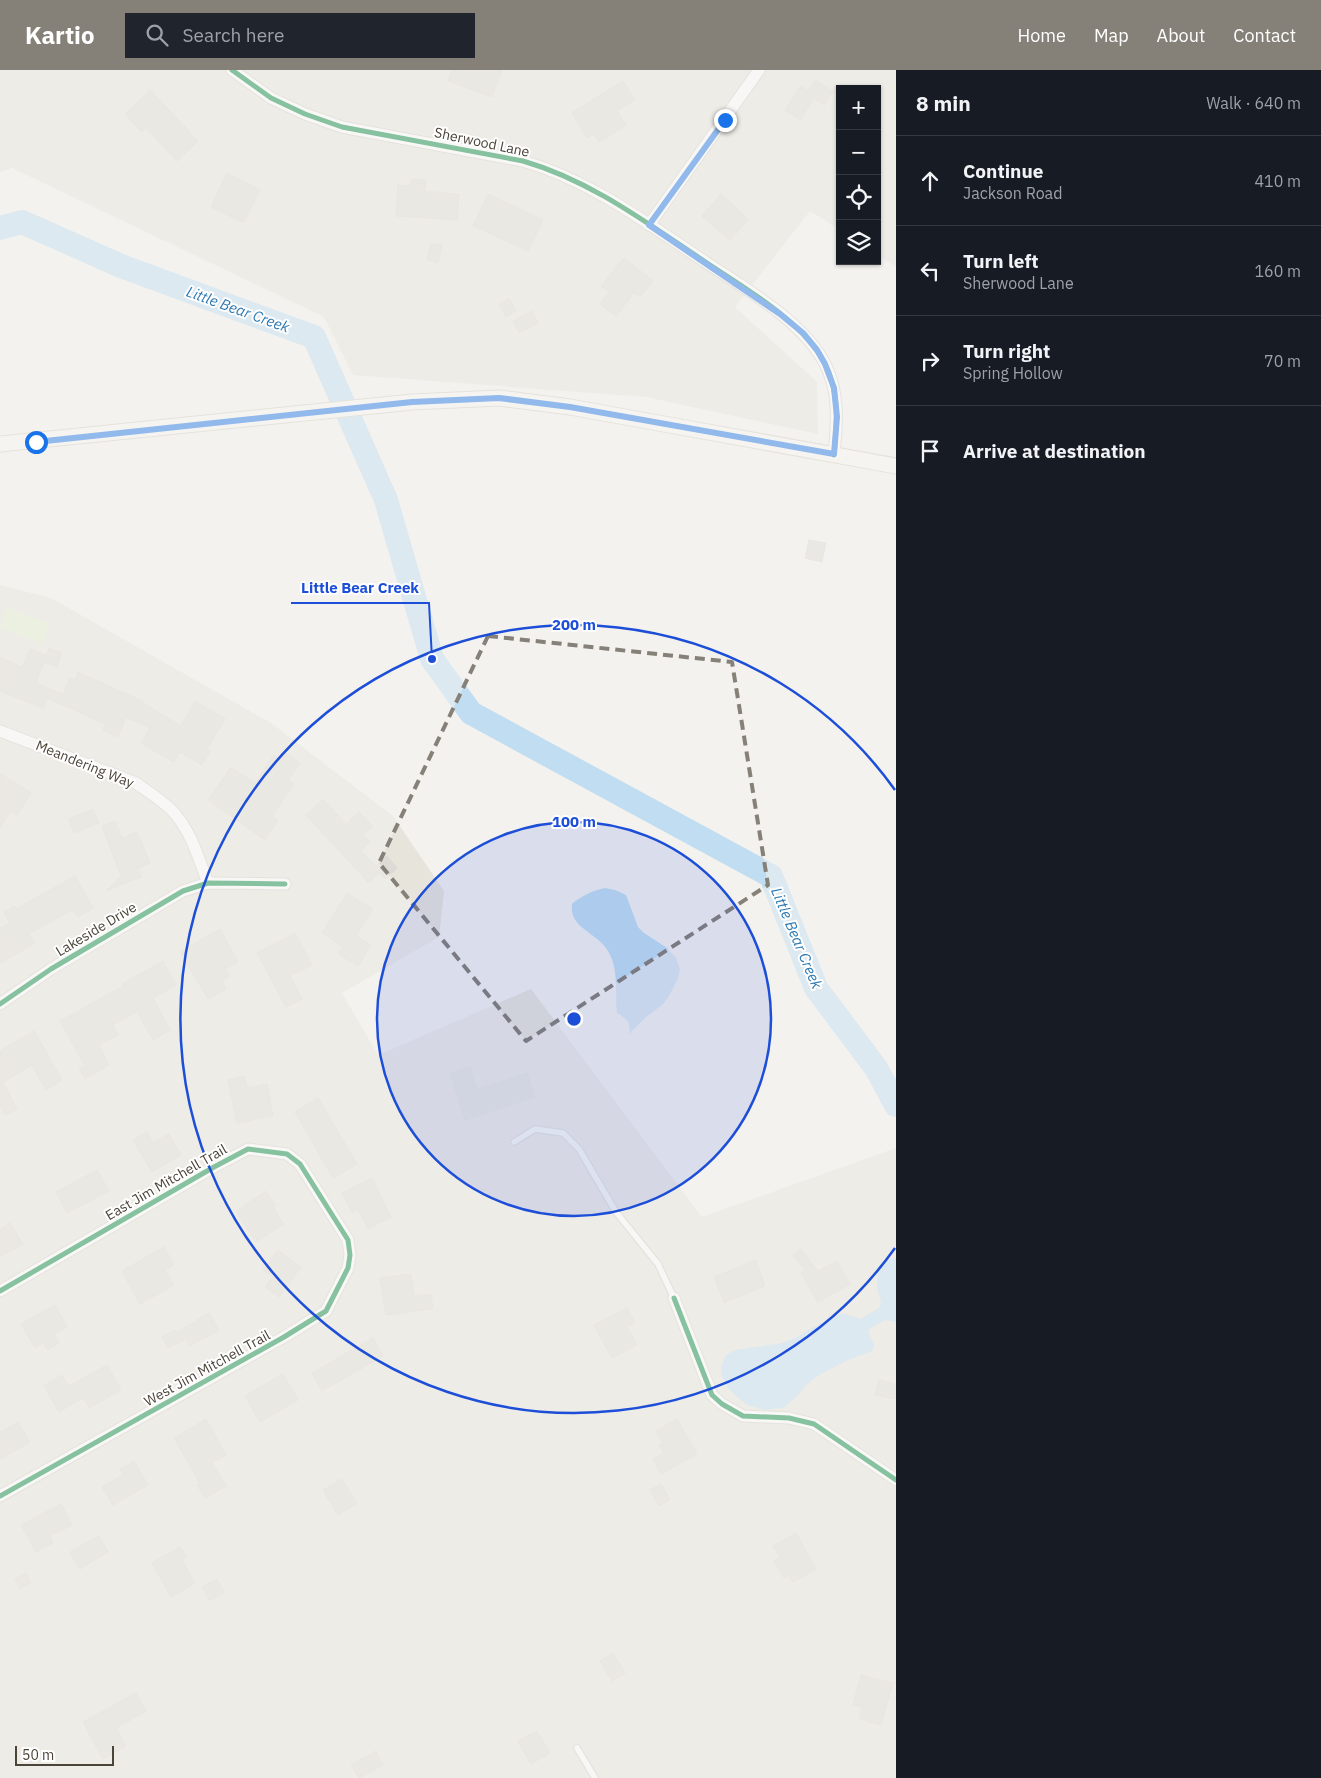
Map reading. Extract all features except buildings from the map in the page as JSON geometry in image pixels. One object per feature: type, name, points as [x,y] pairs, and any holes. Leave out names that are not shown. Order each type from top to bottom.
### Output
[{"type":"main road","points":[[0,444],[310,411],[420,401],[499,398],[570,407],[896,466]]},
{"type":"street","name":"Sherwood Lane","points":[[232,70],[271,98],[305,114],[342,127],[523,161],[577,181],[623,207],[772,309],[803,333],[825,364],[834,388],[837,417],[834,454]]},
{"type":"street","points":[[649,225],[759,70]]},
{"type":"street","name":"Meandering Way","points":[[0,731],[136,783],[176,814],[188,833],[208,883]]},
{"type":"street","name":"Lakeside Drive","points":[[0,1004],[51,969],[184,891],[208,883],[285,884]]},
{"type":"street","name":"East Jim Mitchell Trail","points":[[0,1292],[205,1172],[248,1149],[287,1154],[300,1164],[330,1210]]},
{"type":"street","name":"West Jim Mitchell Trail","points":[[0,1496],[284,1337],[326,1311],[348,1268],[350,1255],[348,1240],[330,1210]]},
{"type":"street","points":[[674,1298],[712,1395],[722,1404],[743,1416],[789,1418],[814,1424],[896,1480]]},
{"type":"lane","points":[[514,1142],[535,1129],[563,1134],[579,1149],[616,1212],[658,1264],[674,1298]]},
{"type":"lane","points":[[577,1748],[595,1778]]},
{"type":"highlighted area","points":[[488,636],[732,662],[768,885],[526,1041],[379,863]]},
{"type":"shaded area","points":[[0,70],[896,70],[896,267],[881,258],[881,85],[836,85],[836,227],[810,211],[735,307],[817,382],[818,434],[646,397],[353,375],[324,317],[12,168],[0,172]]},
{"type":"shaded area","points":[[0,585],[51,598],[271,723],[393,816],[444,891],[439,937],[342,993],[378,1055],[531,989],[702,1217],[896,1148],[896,1778],[0,1778]]},
{"type":"green space","points":[[7,608],[50,624],[42,644],[0,628]]},
{"type":"water","points":[[605,888],[626,895],[638,927],[667,948],[676,958],[680,969],[678,978],[663,1004],[629,1034],[628,1021],[617,1013],[614,965],[608,951],[597,939],[579,925],[572,912],[572,904],[576,901],[596,890]]},
{"type":"water","points":[[896,1258],[896,1322],[885,1320],[869,1329],[868,1331],[874,1345],[872,1351],[848,1360],[819,1375],[805,1386],[785,1407],[766,1410],[750,1406],[728,1388],[721,1375],[722,1364],[726,1355],[735,1350],[782,1343],[840,1314],[860,1319],[879,1308],[881,1302],[877,1288],[878,1266],[889,1259]]},
{"type":"waterway","name":"Little Bear Creek","points":[[0,228],[22,222],[121,266],[314,337],[386,500],[432,659],[471,713],[771,876],[816,988],[876,1068],[896,1105]]},
{"type":"cycle path","points":[[232,70],[271,98],[305,114],[342,127],[523,161],[573,180],[641,219],[772,307],[802,333],[814,347],[824,362],[833,384],[836,407],[834,455]]},
{"type":"cycle path","points":[[0,1004],[51,969],[183,891],[208,883],[285,884]]},
{"type":"cycle path","points":[[0,1291],[248,1149],[287,1154],[300,1164],[348,1240],[350,1255],[348,1268],[326,1311],[284,1337],[0,1496]]},
{"type":"cycle path","points":[[674,1298],[712,1395],[722,1404],[743,1416],[789,1418],[814,1424],[896,1480]]},
{"type":"place","name":"Little Bear Creek","points":[[432,659]]},
{"type":"route","points":[[36,442],[310,411],[412,402],[499,398],[570,407],[834,454],[837,417],[834,388],[825,364],[817,350],[803,333],[780,314],[743,287],[649,225],[725,120]]}]
